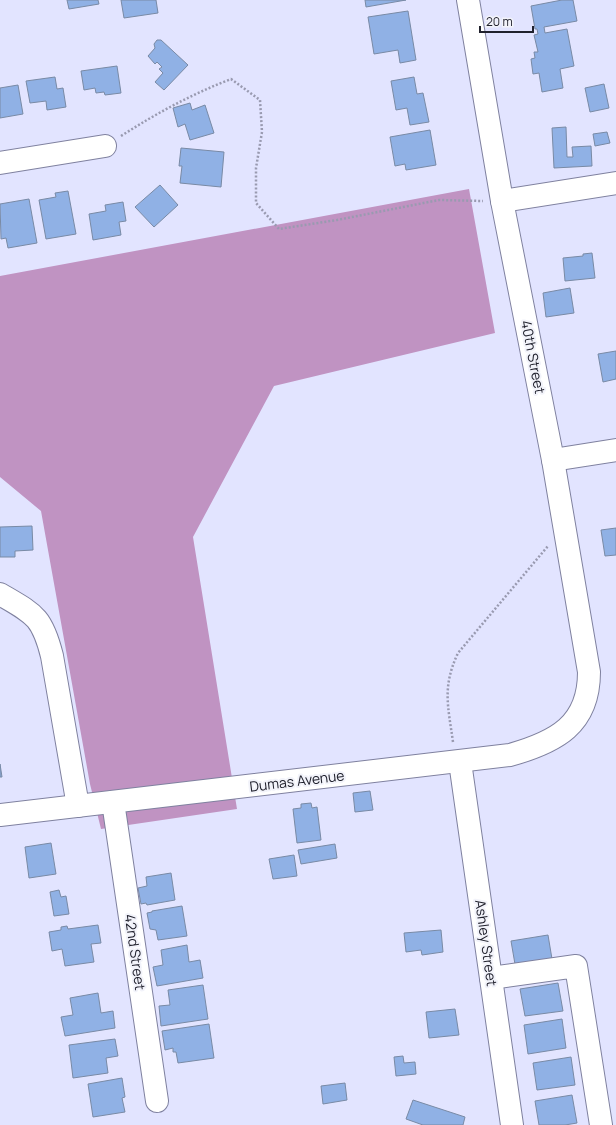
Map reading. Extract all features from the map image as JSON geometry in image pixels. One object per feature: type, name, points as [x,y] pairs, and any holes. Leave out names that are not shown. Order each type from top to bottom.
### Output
[{"type":"street","name":"40th Street","points":[[468,0],[502,201],[553,460],[589,672],[587,698],[580,714]]},
{"type":"street","points":[[0,163],[105,146]]},
{"type":"street","points":[[502,201],[616,183]]},
{"type":"street","points":[[553,460],[616,450]]},
{"type":"street","points":[[0,594],[21,605],[34,615],[42,626],[48,640],[55,670],[78,806]]},
{"type":"street","name":"Dumas Avenue","points":[[0,815],[510,755],[534,748],[556,736],[570,726],[580,714]]},
{"type":"street","name":"Ashley Street","points":[[458,762],[512,1125]]},
{"type":"street","name":"42nd Street","points":[[113,802],[157,1101]]},
{"type":"street","points":[[491,978],[576,966],[601,1125]]},
{"type":"path","points":[[105,146],[158,113],[203,90],[231,79],[260,100],[262,132],[256,168],[256,203],[279,229],[337,220],[439,200],[502,201]]},
{"type":"path","points":[[458,762],[447,696],[452,666],[458,653],[564,527]]},
{"type":"shaded area","points":[[469,189],[495,333],[274,386],[193,537],[237,809],[101,829],[90,784],[41,511],[0,477],[0,276]]},
{"type":"building","points":[[67,0],[98,0],[99,4],[69,9]]},
{"type":"building","points":[[121,0],[156,0],[158,13],[124,18]]},
{"type":"building","points":[[365,0],[406,0],[366,7]]},
{"type":"building","points":[[562,0],[573,0],[577,21],[544,27],[545,33],[567,29],[574,66],[560,69],[563,88],[542,92],[539,73],[533,74],[531,59],[535,58],[534,52],[538,52],[534,35],[538,34],[537,29],[535,29],[531,6]]},
{"type":"building","points":[[408,11],[416,60],[400,63],[398,50],[374,54],[368,17]]},
{"type":"building","points":[[157,40],[161,40],[188,65],[164,90],[155,82],[163,73],[159,69],[162,67],[157,62],[155,64],[148,56],[155,48],[154,44]]},
{"type":"building","points":[[117,66],[121,93],[105,95],[104,92],[96,93],[95,88],[84,90],[81,71]]},
{"type":"building","points":[[55,77],[57,89],[63,88],[66,107],[47,110],[46,101],[30,103],[26,81]]},
{"type":"building","points":[[414,77],[417,94],[423,93],[429,122],[410,125],[407,108],[396,110],[391,81]]},
{"type":"building","points":[[604,84],[609,108],[590,112],[585,88]]},
{"type":"building","points":[[18,85],[23,114],[0,118],[0,88]]},
{"type":"building","points":[[190,103],[192,110],[205,105],[214,133],[190,140],[185,124],[178,127],[173,108]]},
{"type":"building","points":[[566,127],[567,157],[573,157],[572,147],[591,146],[592,166],[554,168],[552,128]]},
{"type":"building","points":[[430,130],[436,165],[406,170],[405,164],[395,166],[390,137]]},
{"type":"building","points":[[607,132],[610,143],[595,146],[593,134]]},
{"type":"building","points":[[181,148],[224,152],[221,187],[180,183],[182,166],[179,166]]},
{"type":"building","points":[[160,185],[178,205],[154,227],[135,207]]},
{"type":"building","points":[[68,191],[76,234],[46,239],[39,200],[56,197],[55,193]]},
{"type":"building","points":[[29,199],[37,243],[8,248],[6,238],[1,239],[0,204]]},
{"type":"building","points":[[123,202],[126,221],[119,222],[121,235],[93,240],[89,214],[106,211],[105,205]]},
{"type":"building","points":[[592,253],[595,278],[565,281],[563,258],[583,256],[583,254]]},
{"type":"building","points":[[570,288],[574,313],[546,317],[543,293]]},
{"type":"building","points":[[616,351],[616,379],[603,382],[598,354]]},
{"type":"building","points":[[32,526],[33,550],[15,551],[15,557],[0,557],[0,527]]},
{"type":"building","points":[[616,528],[616,555],[605,556],[601,530]]},
{"type":"building","points":[[0,764],[2,777],[0,777]]},
{"type":"building","points":[[370,791],[373,810],[355,812],[353,793]]},
{"type":"building","points":[[311,803],[312,808],[317,807],[321,840],[297,843],[293,809],[301,808],[301,804]]},
{"type":"building","points":[[51,843],[56,874],[29,878],[25,847]]},
{"type":"building","points":[[335,844],[337,858],[301,864],[298,850]]},
{"type":"building","points":[[294,855],[297,876],[273,879],[269,859]]},
{"type":"building","points":[[171,873],[175,900],[147,905],[146,903],[141,904],[138,888],[147,886],[146,877]]},
{"type":"building","points":[[59,890],[61,897],[66,896],[69,914],[54,916],[50,892]]},
{"type":"building","points":[[182,906],[187,936],[158,940],[156,930],[150,929],[147,913]]},
{"type":"building","points":[[98,925],[101,943],[91,944],[94,962],[65,966],[62,949],[52,951],[49,932],[61,930],[61,927],[67,926],[68,929]]},
{"type":"building","points":[[441,930],[443,952],[422,955],[421,950],[406,952],[404,933]]},
{"type":"building","points":[[548,935],[553,965],[516,970],[511,941]]},
{"type":"building","points":[[187,945],[189,962],[200,960],[203,978],[157,986],[153,967],[163,965],[161,950]]},
{"type":"building","points":[[558,983],[563,1011],[525,1016],[520,989]]},
{"type":"building","points":[[203,985],[208,1019],[161,1026],[159,1006],[170,1005],[168,990]]},
{"type":"building","points":[[98,993],[101,1013],[113,1011],[115,1028],[65,1036],[61,1017],[73,1015],[70,998]]},
{"type":"building","points":[[455,1009],[459,1035],[429,1038],[426,1012]]},
{"type":"building","points":[[562,1019],[566,1048],[528,1054],[524,1025]]},
{"type":"building","points":[[209,1024],[214,1058],[178,1063],[176,1052],[173,1052],[173,1048],[165,1050],[162,1031]]},
{"type":"building","points":[[115,1039],[118,1056],[106,1058],[108,1073],[73,1078],[69,1045]]},
{"type":"building","points":[[403,1056],[404,1063],[415,1062],[416,1074],[396,1076],[394,1057]]},
{"type":"building","points":[[571,1057],[575,1085],[537,1090],[533,1063]]},
{"type":"building","points":[[122,1078],[125,1097],[122,1098],[125,1112],[93,1117],[88,1084]]},
{"type":"building","points":[[345,1083],[347,1100],[323,1104],[321,1086]]},
{"type":"building","points":[[572,1095],[577,1123],[565,1125],[539,1125],[535,1101]]},
{"type":"building","points":[[413,1100],[465,1117],[463,1125],[423,1125],[406,1119]]}]
